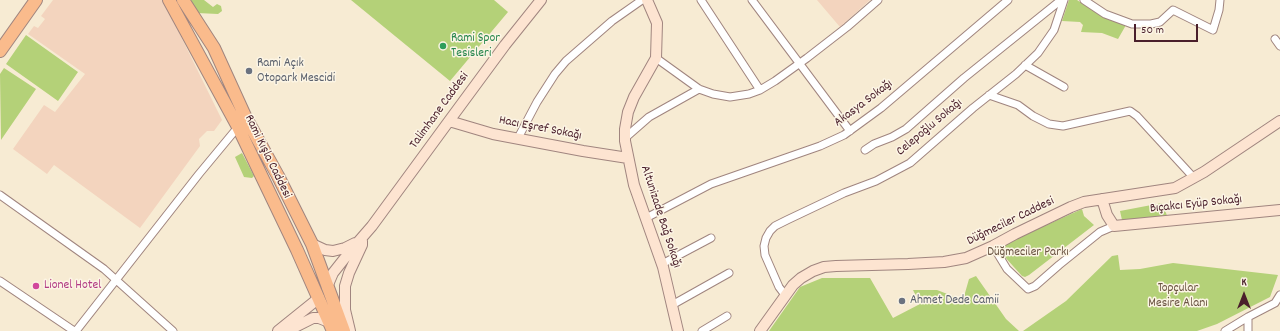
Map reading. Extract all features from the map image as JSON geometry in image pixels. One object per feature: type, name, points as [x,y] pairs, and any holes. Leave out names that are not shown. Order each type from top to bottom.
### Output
[{"type":"main road","points":[[0,50],[36,0]]},
{"type":"main road","name":"Rami Kışla Caddesi","points":[[169,0],[238,127],[331,326]]},
{"type":"main road","name":"Rami Kışla Caddesi","points":[[183,0],[214,48],[244,116],[278,176],[312,244],[344,331]]},
{"type":"main road","points":[[238,127],[244,119],[244,116]]},
{"type":"main road","points":[[319,298],[327,287]]},
{"type":"street","name":"Talimhane Caddesi","points":[[327,287],[333,273],[362,239],[505,45],[541,0]]},
{"type":"street","points":[[518,138],[537,102],[553,77],[566,61],[612,22],[642,0]]},
{"type":"street","name":"Altunizade Bağ Sokağı","points":[[647,0],[656,23],[656,58],[634,97],[628,112],[625,138],[634,185],[662,264],[678,331]]},
{"type":"street","points":[[701,0],[760,90]]},
{"type":"street","points":[[752,0],[850,131]]},
{"type":"street","points":[[656,58],[699,90],[730,97],[749,94],[760,90],[775,81],[847,27],[878,0]]},
{"type":"street","name":"Akasya Sokağı","points":[[646,218],[712,184],[820,146],[844,135],[892,98],[1008,0]]},
{"type":"street","points":[[865,150],[874,144],[892,137],[906,129],[964,78],[1061,0]]},
{"type":"street","name":"Celepoğlu Sokağı","points":[[785,295],[765,255],[764,246],[770,231],[787,220],[876,181],[910,163],[1038,53],[1054,30],[1064,0]]},
{"type":"street","points":[[1084,0],[1105,14],[1132,24],[1152,24],[1160,22],[1174,10],[1213,30],[1221,5],[1218,1]]},
{"type":"street","points":[[1276,39],[1280,46]]},
{"type":"street","points":[[1025,65],[1064,87]]},
{"type":"street","points":[[625,138],[649,117],[699,90]]},
{"type":"street","points":[[989,95],[1018,105],[1032,116],[1049,124],[1063,126],[1130,111],[1137,116],[1194,178]]},
{"type":"street","name":"Hacı Eşref Sokağı","points":[[449,121],[493,134],[628,158]]},
{"type":"street","name":"Düğmeciler Caddesi","points":[[760,331],[785,295],[801,278],[812,271],[824,267],[944,262],[966,258],[1084,202],[1175,188],[1194,178],[1280,121]]},
{"type":"street","points":[[0,281],[75,331],[238,127]]},
{"type":"street","points":[[0,195],[104,269],[173,331]]},
{"type":"street","points":[[1102,199],[1107,215],[1114,226]]},
{"type":"street","name":"Bıçakcı Eyüp Sokağı","points":[[993,246],[1007,269],[1028,289],[1035,286],[1100,232],[1114,226],[1280,210]]},
{"type":"street","points":[[662,264],[711,238]]},
{"type":"street","points":[[312,244],[325,250],[333,251],[345,248],[362,239]]},
{"type":"street","name":"Talimhane Caddesi","points":[[350,331],[345,310],[345,286],[349,273],[362,245],[362,239]]},
{"type":"street","points":[[672,305],[729,273]]},
{"type":"street","points":[[1225,331],[1248,317],[1278,302],[1280,296]]},
{"type":"street","points":[[278,331],[319,298]]},
{"type":"street","points":[[702,331],[727,316]]},
{"type":"street","points":[[1248,317],[1248,331]]},
{"type":"street","points":[[287,331],[313,318],[319,318],[331,326]]},
{"type":"shaded area","points":[[53,0],[163,0],[222,120],[214,131],[207,131],[199,139],[200,146],[140,228],[54,165],[47,174],[13,149],[44,105],[55,112],[85,74],[28,34],[34,26],[38,28],[45,19],[41,16]]},
{"type":"shaded area","points":[[817,0],[870,0],[840,27]]},
{"type":"green space","points":[[191,0],[204,0],[213,7],[217,4],[221,6],[222,11],[218,14],[197,13]]},
{"type":"green space","name":"Rami Spor Tesisleri","points":[[351,0],[494,0],[508,12],[450,81]]},
{"type":"green space","points":[[1069,0],[1077,0],[1094,11],[1126,25],[1118,39],[1102,33],[1081,32],[1083,25],[1080,22],[1062,21]]},
{"type":"green space","points":[[26,35],[78,72],[58,101],[6,64]]},
{"type":"green space","points":[[4,68],[36,89],[1,140],[0,74]]},
{"type":"green space","points":[[242,153],[254,176],[252,178],[244,177],[235,157]]},
{"type":"green space","points":[[1162,203],[1168,218],[1122,220],[1120,211]]},
{"type":"green space","name":"Düğmeciler Parkı","points":[[1082,209],[1084,216],[1094,225],[1029,275],[1025,277],[1022,276],[1004,256],[1000,247],[1002,245]]},
{"type":"green space","name":"Topçular Mesire Alanı","points":[[1118,255],[1120,270],[1140,269],[1173,263],[1278,275],[1270,297],[1217,324],[1197,331],[1023,331],[1066,301],[1112,256]]},
{"type":"green space","points":[[976,276],[1006,319],[1019,331],[769,331],[800,287],[822,278],[870,278],[893,318],[920,304],[913,290],[937,290],[963,300],[969,279]]},
{"type":"place","name":"Rami Spor Tesisleri","points":[[443,46]]},
{"type":"place","name":"Rami Açık Otopark Mescidi","points":[[249,71]]},
{"type":"place","name":"Lionel Hotel","points":[[36,286]]},
{"type":"place","name":"Ahmet Dede Camii","points":[[902,301]]}]
